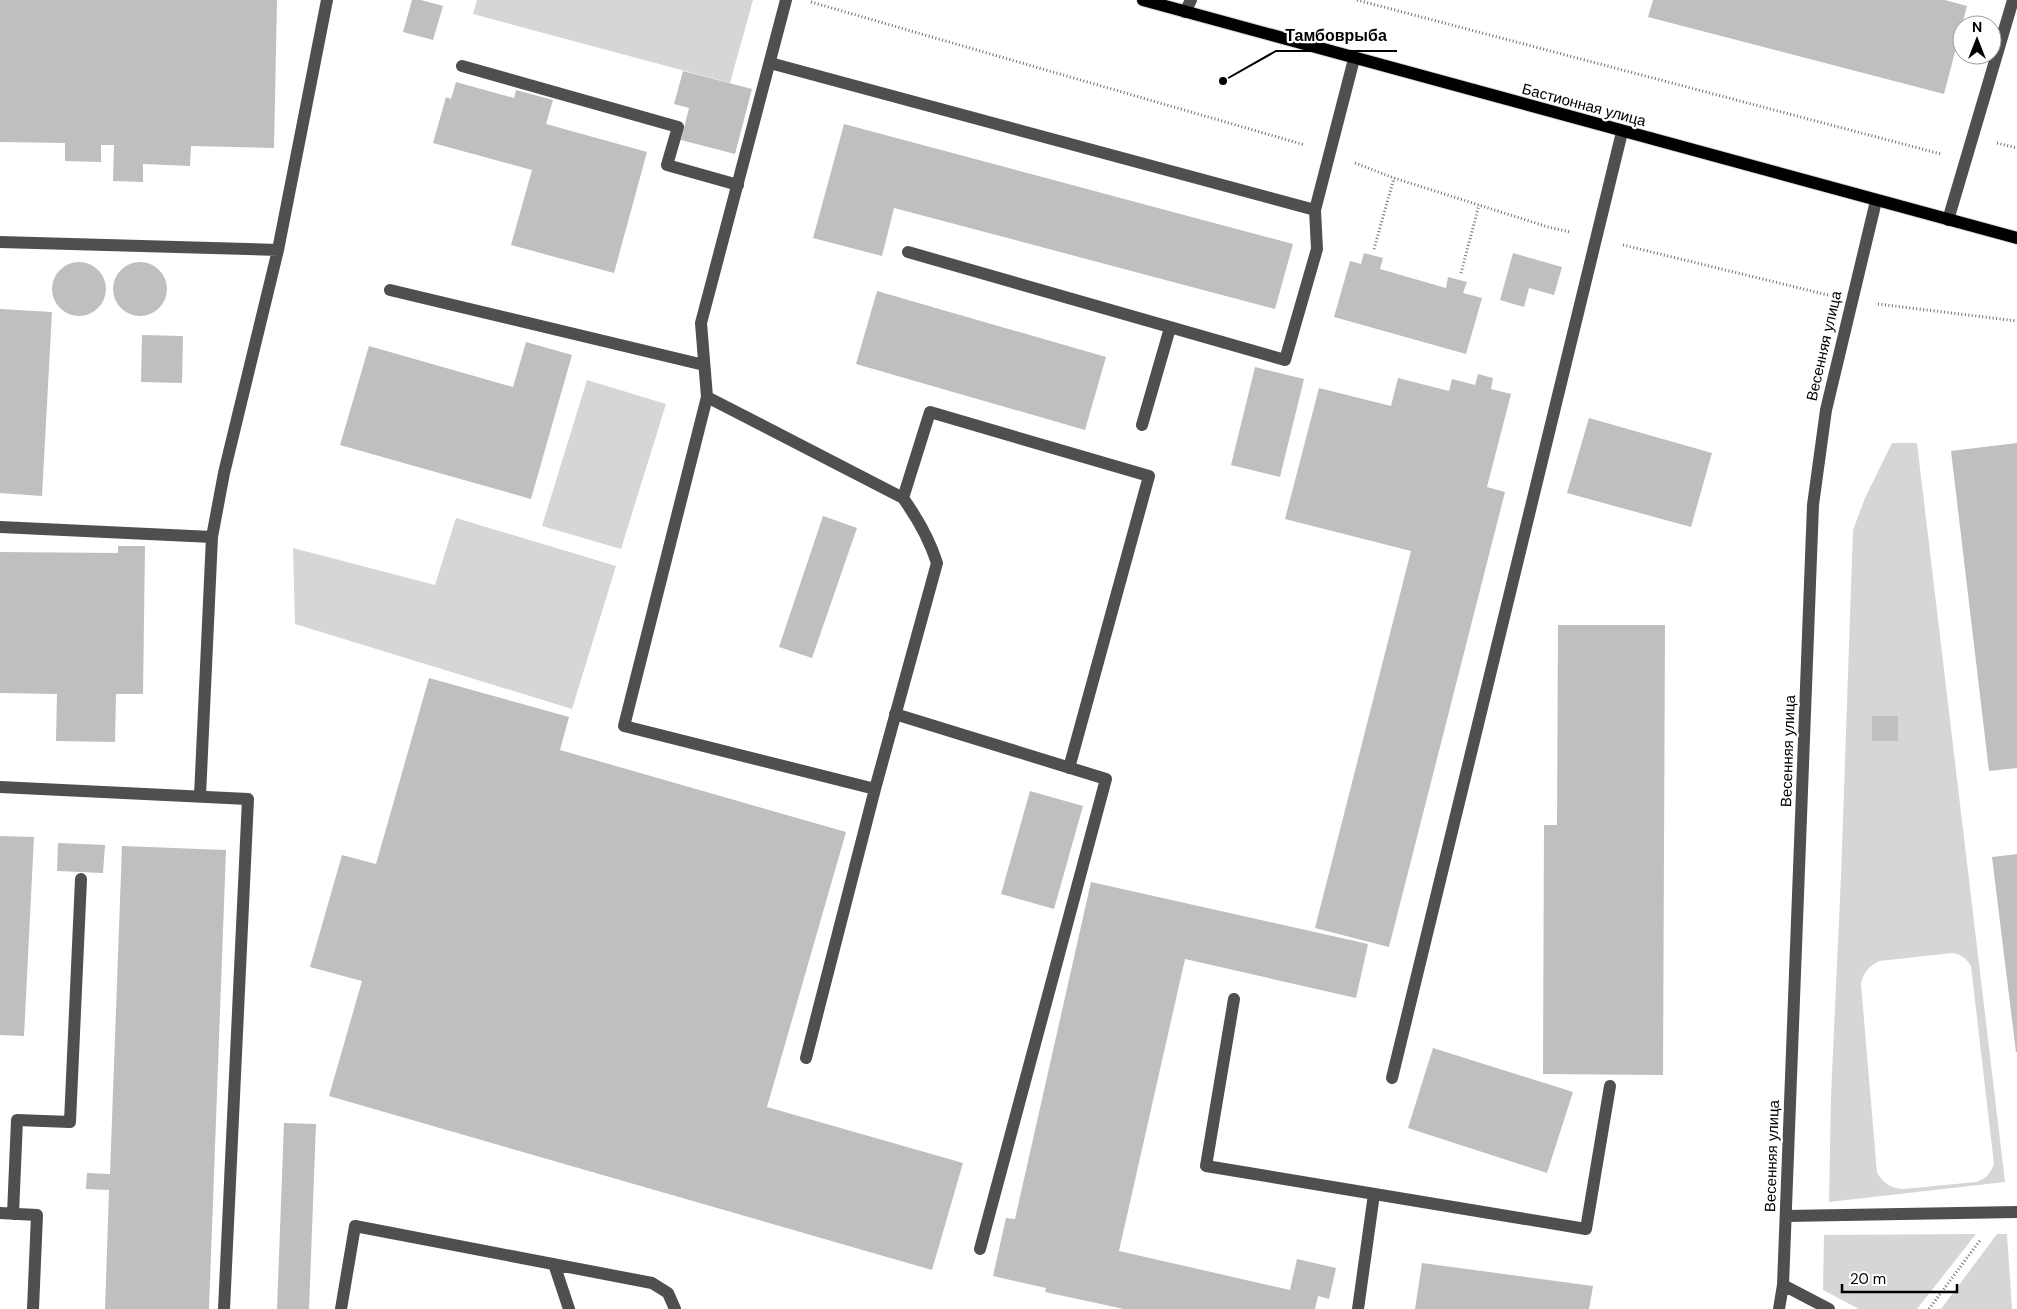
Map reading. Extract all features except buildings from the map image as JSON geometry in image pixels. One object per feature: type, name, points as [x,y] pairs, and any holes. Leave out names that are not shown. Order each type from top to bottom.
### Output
[{"type":"main road","name":"Бастионная улица","points":[[1143,0],[1188,6],[1354,59],[2017,238]]},
{"type":"street","points":[[200,796],[212,537],[224,474],[278,250],[327,0]]},
{"type":"street","points":[[786,0],[701,323],[707,398],[624,726],[875,789]]},
{"type":"street","points":[[1948,220],[2012,0]]},
{"type":"street","points":[[908,252],[1285,360],[1317,249],[1314,210],[1354,59]]},
{"type":"street","points":[[770,63],[1314,210]]},
{"type":"street","points":[[462,66],[678,127],[667,165],[738,185]]},
{"type":"street","points":[[1392,1078],[1622,132]]},
{"type":"street","name":"Весенняя улица","points":[[1779,1309],[1783,1285],[1814,505],[1826,410],[1876,201]]},
{"type":"street","points":[[0,242],[278,250]]},
{"type":"street","points":[[390,290],[704,365]]},
{"type":"street","points":[[1142,425],[1170,328]]},
{"type":"street","points":[[707,398],[903,498],[920,521],[929,539],[937,563],[875,789],[806,1058]]},
{"type":"street","points":[[903,498],[930,412],[1149,476],[1069,768]]},
{"type":"street","points":[[0,527],[212,537]]},
{"type":"street","points":[[896,714],[1106,779],[980,1249]]},
{"type":"street","points":[[0,786],[248,798],[224,1309]]},
{"type":"street","points":[[13,1214],[17,1120],[70,1122],[80,879]]},
{"type":"street","points":[[1234,999],[1206,1166],[1586,1229],[1610,1086]]},
{"type":"street","points":[[1358,1309],[1374,1194]]},
{"type":"street","points":[[1786,1216],[2017,1212]]},
{"type":"street","points":[[0,1213],[37,1215],[33,1309]]},
{"type":"street","points":[[342,1309],[355,1226],[652,1283],[668,1293],[675,1309]]},
{"type":"street","points":[[554,1264],[569,1309]]},
{"type":"street","points":[[1783,1285],[1828,1309]]},
{"type":"path","points":[[1357,0],[1966,160]]},
{"type":"path","points":[[1374,249],[1394,178]]},
{"type":"path","points":[[1461,273],[1479,205]]},
{"type":"path","points":[[1851,301],[2017,321]]},
{"type":"path","points":[[1929,1309],[2001,1212]]},
{"type":"shaded area","points":[[477,0],[753,0],[730,83],[473,14]]},
{"type":"shaded area","points":[[587,380],[666,404],[621,549],[542,526]]},
{"type":"shaded area","points":[[1892,443],[1917,443],[2005,1182],[1829,1202],[1831,1095],[1853,530],[1865,498]],"holes":[[[1872,716],[1898,716],[1898,741],[1872,741]],[[1953,953],[1963,957],[1971,966],[1994,1164],[1987,1176],[1976,1182],[1903,1189],[1895,1188],[1885,1183],[1877,1173],[1861,984],[1867,970],[1879,961]]]},
{"type":"shaded area","points":[[456,518],[616,566],[572,709],[295,624],[293,548],[435,585]]},
{"type":"shaded area","points":[[1976,1234],[1917,1309],[1859,1309],[1823,1290],[1824,1235]]},
{"type":"shaded area","points":[[1997,1234],[2007,1234],[2012,1309],[1941,1309]]},
{"type":"place","name":"Тамбоврыба","points":[[1223,81]]}]
